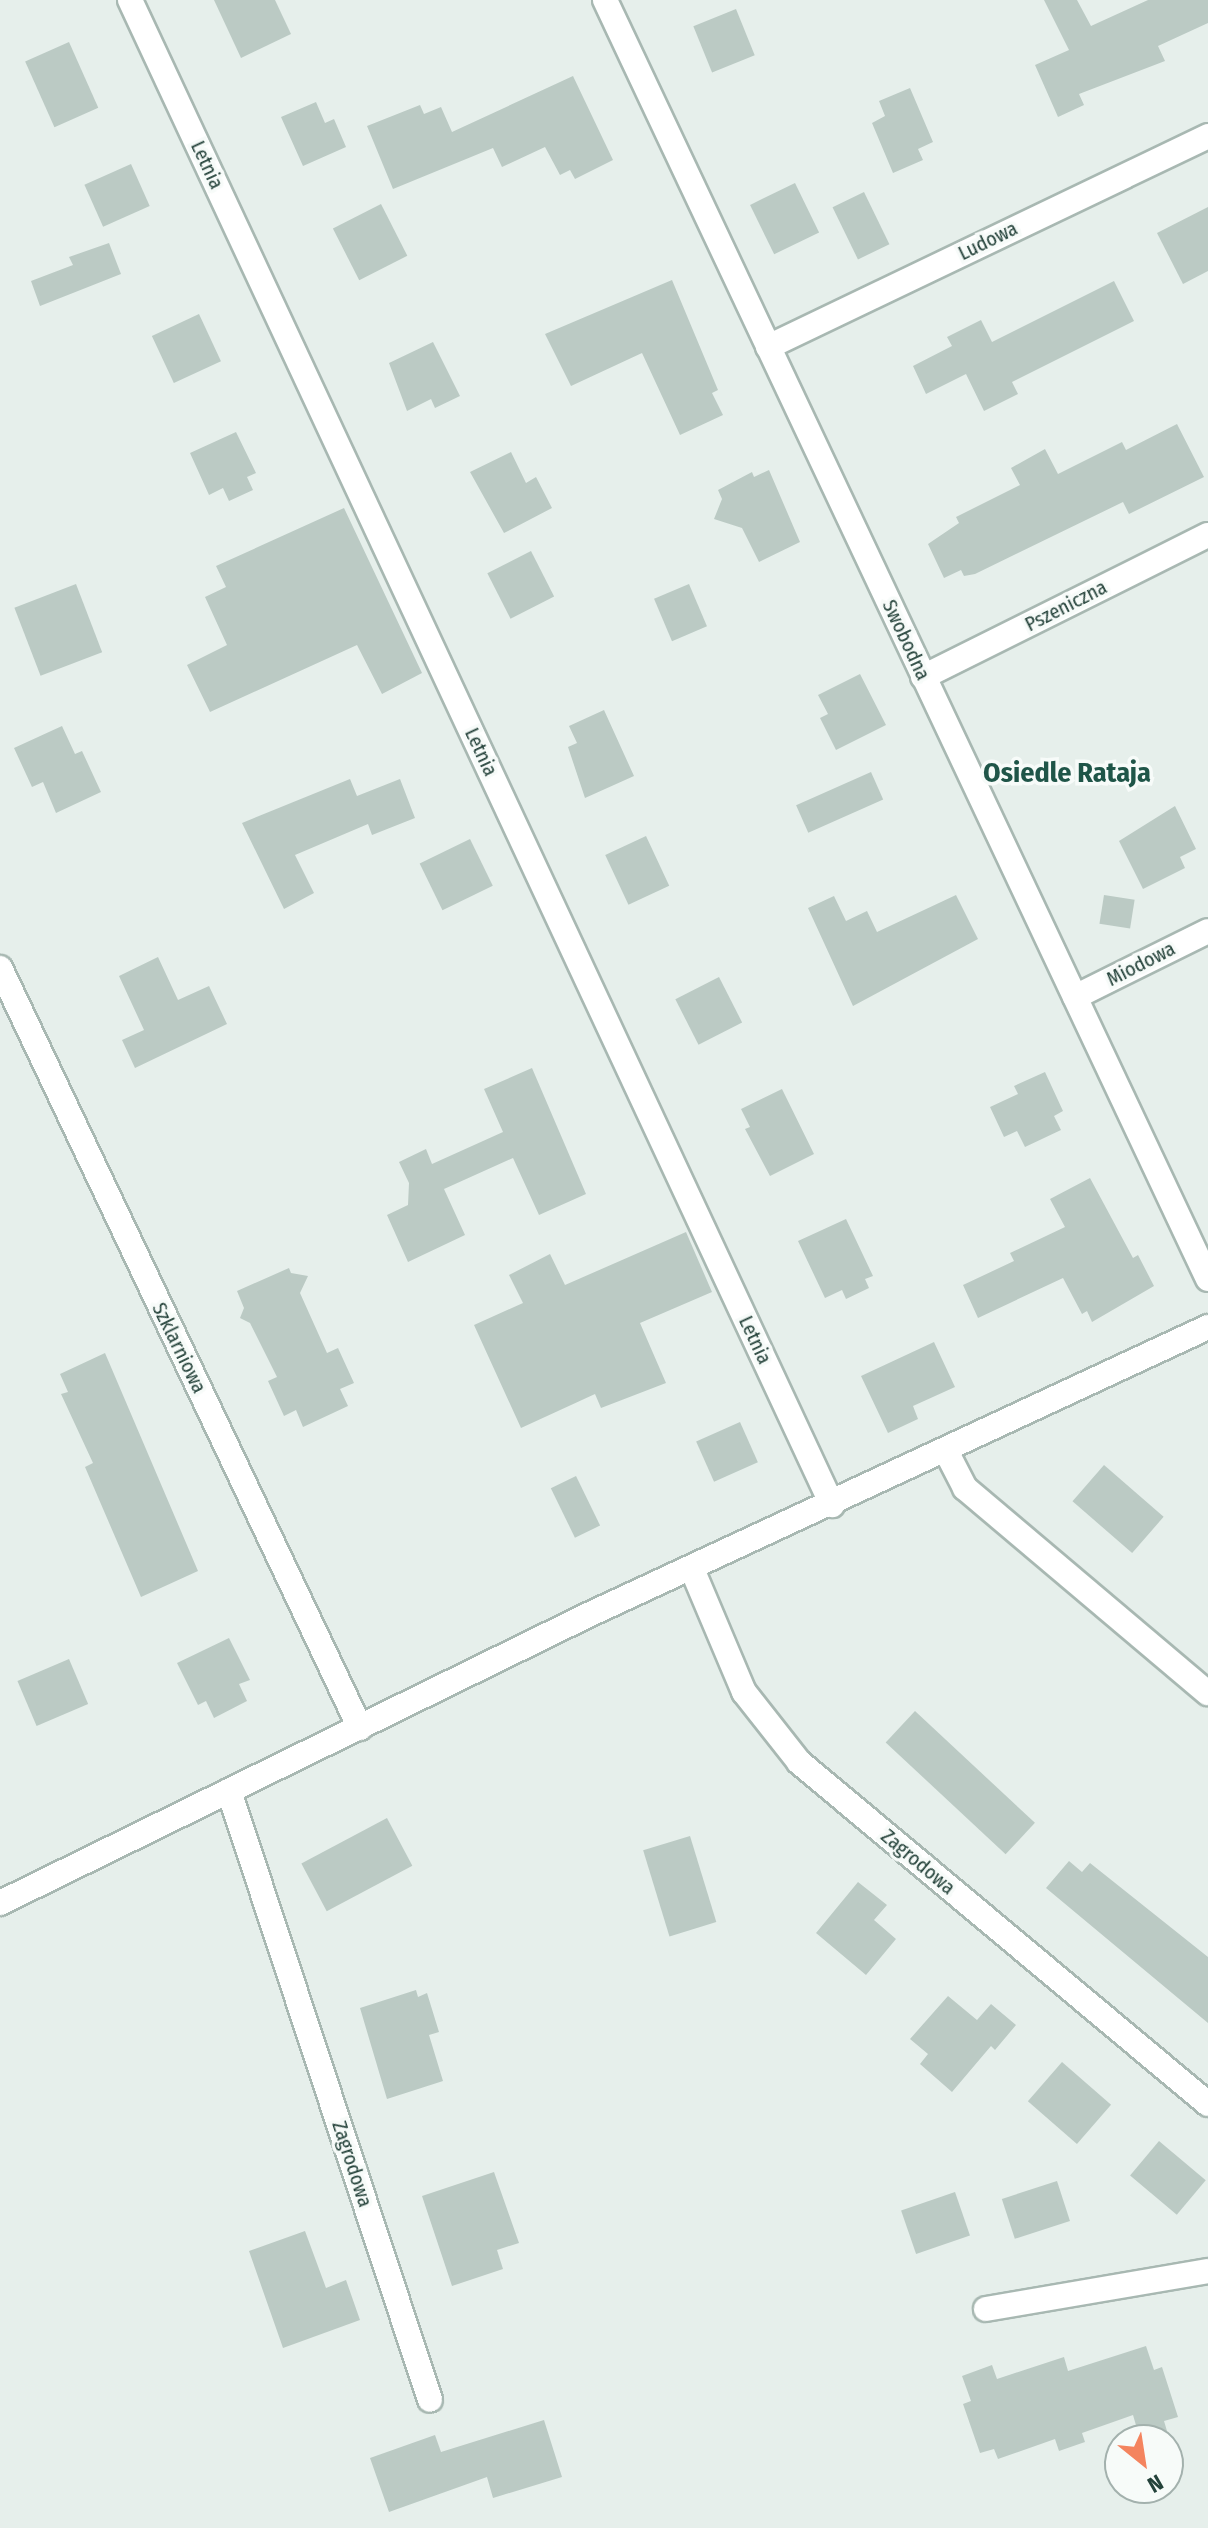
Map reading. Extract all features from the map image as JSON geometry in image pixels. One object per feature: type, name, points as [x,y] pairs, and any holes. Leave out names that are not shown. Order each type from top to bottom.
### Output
[{"type":"street","name":"Letnia","points":[[130,0],[832,1505]]},
{"type":"street","name":"Swobodna","points":[[605,0],[1208,1279]]},
{"type":"street","name":"Ludowa","points":[[768,347],[1208,136]]},
{"type":"street","name":"Pszeniczna","points":[[923,677],[1208,535]]},
{"type":"street","name":"Miodowa","points":[[1075,997],[1208,931]]},
{"type":"street","name":"Szklarniowa","points":[[0,968],[360,1728]]},
{"type":"street","points":[[0,1903],[692,1569],[1208,1327]]},
{"type":"street","points":[[946,1451],[965,1488],[1208,1693]]},
{"type":"street","name":"Zagrodowa","points":[[692,1569],[744,1692],[799,1762],[1208,2104]]},
{"type":"street","name":"Zagrodowa","points":[[229,1791],[430,2400]]},
{"type":"street","points":[[986,2309],[1208,2271]]},
{"type":"building","points":[[214,0],[275,0],[291,34],[241,58]]},
{"type":"building","points":[[1044,0],[1077,0],[1091,26],[1148,0],[1208,0],[1208,23],[1158,46],[1165,61],[1079,94],[1084,105],[1058,117],[1035,65],[1069,50]]},
{"type":"building","points":[[736,9],[755,55],[712,73],[693,26]]},
{"type":"building","points":[[69,42],[98,108],[54,127],[25,62]]},
{"type":"building","points":[[573,76],[613,160],[575,179],[570,170],[560,175],[545,147],[502,167],[493,148],[393,189],[367,126],[420,105],[424,114],[441,107],[452,132]]},
{"type":"building","points":[[910,88],[933,142],[918,149],[923,160],[893,173],[872,123],[885,116],[879,101]]},
{"type":"building","points":[[316,102],[325,123],[334,119],[346,147],[303,166],[281,117]]},
{"type":"building","points":[[131,164],[150,206],[103,227],[84,185]]},
{"type":"building","points":[[795,183],[819,232],[774,254],[750,205]]},
{"type":"building","points":[[864,192],[889,244],[858,259],[833,207]]},
{"type":"building","points":[[381,204],[407,256],[359,280],[333,229]]},
{"type":"building","points":[[1208,207],[1208,271],[1183,284],[1157,233]]},
{"type":"building","points":[[109,243],[121,274],[40,306],[31,281],[73,265],[69,257]]},
{"type":"building","points":[[672,280],[718,390],[712,393],[723,415],[680,435],[642,353],[571,386],[545,334]]},
{"type":"building","points":[[1114,281],[1134,321],[1012,382],[1018,394],[984,411],[966,374],[926,394],[913,366],[952,346],[947,337],[981,320],[992,342]]},
{"type":"building","points":[[199,314],[221,361],[174,383],[152,336]]},
{"type":"building","points":[[433,342],[460,396],[435,408],[431,399],[407,411],[389,363]]},
{"type":"building","points":[[1177,424],[1204,477],[1129,514],[1123,502],[975,574],[964,576],[961,570],[944,578],[928,544],[959,523],[956,517],[1020,485],[1011,468],[1045,449],[1058,474],[1122,442],[1126,450]]},
{"type":"building","points":[[236,432],[256,473],[247,477],[253,490],[229,501],[223,488],[209,495],[190,453]]},
{"type":"building","points":[[511,452],[526,483],[536,477],[552,508],[504,533],[470,472]]},
{"type":"building","points":[[769,470],[800,542],[759,562],[742,528],[714,519],[722,499],[718,490],[752,472],[754,477]]},
{"type":"building","points":[[344,508],[422,673],[382,694],[357,645],[210,712],[187,665],[227,645],[205,597],[226,587],[216,566]]},
{"type":"building","points":[[531,551],[554,596],[510,619],[487,573]]},
{"type":"building","points":[[76,584],[102,652],[41,676],[14,608]]},
{"type":"building","points":[[689,584],[707,626],[672,641],[654,599]]},
{"type":"building","points":[[860,674],[886,725],[836,750],[820,718],[828,714],[818,695]]},
{"type":"building","points":[[604,710],[634,776],[585,798],[568,747],[577,743],[569,726]]},
{"type":"building","points":[[62,726],[75,754],[82,751],[101,792],[56,813],[43,782],[32,787],[14,748]]},
{"type":"building","points":[[871,772],[883,799],[808,833],[796,805]]},
{"type":"building","points":[[350,779],[357,796],[400,779],[415,818],[372,835],[368,824],[295,855],[314,893],[284,909],[242,823]]},
{"type":"building","points":[[1175,806],[1196,849],[1180,857],[1185,868],[1143,889],[1119,841]]},
{"type":"building","points":[[646,836],[669,886],[628,905],[605,855]]},
{"type":"building","points":[[470,839],[493,886],[442,910],[420,864]]},
{"type":"building","points":[[956,895],[978,939],[853,1006],[808,908],[834,896],[846,921],[867,911],[877,932]]},
{"type":"building","points":[[1104,895],[1135,900],[1130,928],[1099,924]]},
{"type":"building","points":[[158,957],[178,1000],[209,986],[227,1024],[135,1068],[122,1040],[144,1030],[119,976]]},
{"type":"building","points":[[719,977],[742,1022],[698,1045],[675,999]]},
{"type":"building","points":[[532,1068],[586,1194],[539,1215],[513,1158],[444,1189],[465,1235],[408,1262],[387,1215],[408,1205],[409,1183],[399,1162],[426,1149],[432,1164],[503,1132],[484,1089]]},
{"type":"building","points":[[1045,1072],[1063,1111],[1054,1116],[1061,1130],[1025,1147],[1017,1131],[1004,1137],[990,1107],[1018,1094],[1014,1086]]},
{"type":"building","points":[[782,1089],[814,1154],[770,1176],[745,1129],[750,1127],[741,1109]]},
{"type":"building","points":[[1090,1178],[1133,1258],[1138,1255],[1154,1286],[1092,1322],[1087,1311],[1082,1314],[1063,1278],[978,1318],[963,1285],[1014,1261],[1010,1253],[1065,1227],[1050,1199]]},
{"type":"building","points":[[846,1219],[873,1276],[865,1279],[869,1288],[846,1299],[842,1290],[825,1298],[798,1241]]},
{"type":"building","points":[[686,1232],[712,1292],[640,1323],[666,1383],[601,1408],[595,1394],[521,1428],[474,1325],[523,1303],[509,1275],[550,1254],[565,1285]]},
{"type":"building","points":[[289,1268],[291,1273],[308,1276],[300,1293],[327,1353],[338,1348],[354,1383],[340,1389],[348,1406],[303,1427],[296,1410],[284,1416],[268,1381],[277,1377],[250,1323],[240,1318],[244,1308],[237,1291]]},
{"type":"building","points":[[934,1342],[955,1387],[913,1406],[918,1419],[888,1433],[861,1376]]},
{"type":"building","points":[[105,1353],[198,1571],[141,1597],[85,1467],[93,1463],[61,1394],[68,1392],[60,1374]]},
{"type":"building","points":[[740,1422],[758,1462],[714,1482],[696,1442]]},
{"type":"building","points":[[1104,1465],[1164,1517],[1132,1553],[1073,1501]]},
{"type":"building","points":[[576,1476],[600,1525],[575,1538],[551,1488]]},
{"type":"building","points":[[229,1638],[250,1680],[239,1684],[247,1701],[214,1718],[206,1701],[198,1705],[177,1663]]},
{"type":"building","points":[[69,1659],[88,1704],[37,1726],[17,1681]]},
{"type":"building","points":[[915,1711],[1035,1823],[1006,1854],[886,1742]]},
{"type":"building","points":[[387,1818],[412,1866],[327,1911],[301,1864]]},
{"type":"building","points":[[690,1836],[716,1922],[669,1936],[643,1850]]},
{"type":"building","points":[[1069,1861],[1082,1872],[1090,1863],[1208,1957],[1208,2023],[1046,1888]]},
{"type":"building","points":[[858,1882],[887,1905],[874,1920],[896,1939],[866,1975],[816,1933]]},
{"type":"building","points":[[416,1990],[418,1997],[427,1993],[439,2032],[429,2035],[443,2081],[387,2099],[360,2008]]},
{"type":"building","points":[[948,1996],[977,2020],[991,2004],[1016,2025],[995,2050],[991,2046],[952,2092],[920,2064],[928,2054],[910,2039]]},
{"type":"building","points":[[1062,2062],[1111,2105],[1077,2144],[1028,2101]]},
{"type":"building","points":[[1159,2141],[1206,2180],[1177,2215],[1130,2175]]},
{"type":"building","points":[[494,2172],[519,2243],[497,2250],[503,2269],[452,2286],[422,2196]]},
{"type":"building","points":[[1057,2181],[1070,2221],[1015,2239],[1002,2199]]},
{"type":"building","points":[[955,2192],[970,2235],[916,2254],[901,2211]]},
{"type":"building","points":[[305,2231],[326,2288],[346,2280],[360,2320],[283,2348],[249,2251]]},
{"type":"building","points":[[1146,2346],[1154,2370],[1162,2367],[1178,2417],[1164,2421],[1165,2424],[1136,2424],[1133,2415],[1082,2433],[1085,2442],[1059,2451],[1055,2439],[998,2459],[994,2449],[980,2453],[963,2404],[971,2401],[962,2376],[992,2365],[997,2379],[1064,2357],[1068,2371]]},
{"type":"building","points":[[544,2420],[562,2477],[493,2498],[487,2477],[389,2512],[370,2458],[435,2435],[441,2452]]},
{"type":"district","name":"Osiedle Rataja","points":[[1067,773]]}]
